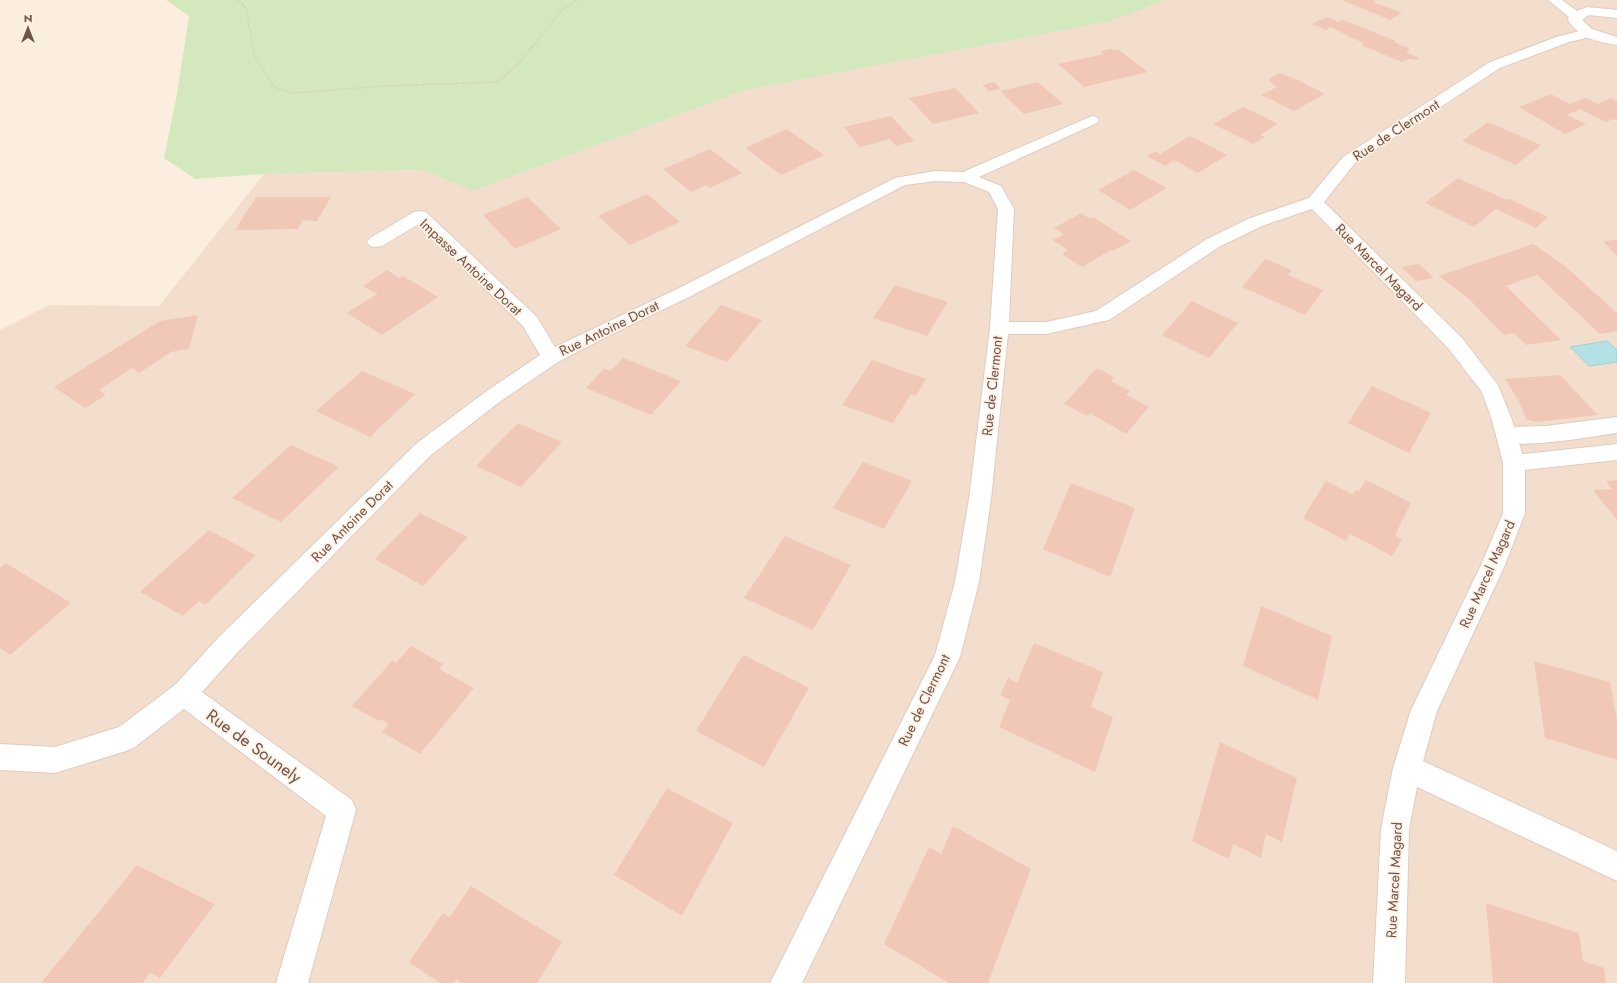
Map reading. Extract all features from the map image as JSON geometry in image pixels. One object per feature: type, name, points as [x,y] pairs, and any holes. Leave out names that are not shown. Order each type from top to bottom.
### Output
[{"type":"street","points":[[1554,0],[1576,16]]},
{"type":"street","points":[[1577,0],[1612,13]]},
{"type":"street","points":[[1576,16],[1587,11],[1612,13]]},
{"type":"street","points":[[1576,16],[1575,20],[1577,24],[1589,33],[1617,41]]},
{"type":"street","name":"Rue de Clermont","points":[[786,983],[946,656],[967,582],[980,499],[999,328],[1046,328],[1102,316],[1213,243],[1256,222],[1315,202],[1349,160],[1495,65],[1564,40],[1589,33]]},
{"type":"street","points":[[966,177],[1000,160],[1038,146],[1092,120]]},
{"type":"street","name":"Rue Antoine Dorat","points":[[184,694],[228,645],[424,449],[491,398],[551,356],[683,293],[901,181],[935,176],[966,177],[995,189],[1006,209],[999,328]]},
{"type":"street","name":"Rue Marcel Magard","points":[[1315,202],[1456,343],[1491,390],[1514,463],[1514,513],[1493,565],[1424,710],[1407,768],[1395,829],[1389,983]]},
{"type":"street","name":"Impasse Antoine Dorat","points":[[376,242],[420,216],[530,322],[551,356]]},
{"type":"street","points":[[1506,435],[1546,434],[1617,425]]},
{"type":"street","points":[[1514,463],[1617,452]]},
{"type":"street","points":[[0,757],[55,760],[126,738],[184,694]]},
{"type":"street","name":"Rue de Sounely","points":[[184,694],[342,810],[292,983]]},
{"type":"street","points":[[1407,768],[1617,866]]},
{"type":"path","points":[[238,0],[246,8],[256,57],[274,87],[292,94],[385,86],[498,82],[520,62],[549,24],[561,11],[577,0]]},
{"type":"shaded area","points":[[1166,0],[1617,0],[1617,983],[0,983],[0,330],[49,305],[159,306],[264,174],[423,170],[473,191],[746,90],[1108,22]]},
{"type":"green space","points":[[166,0],[1166,0],[1108,22],[746,90],[473,191],[423,170],[264,174],[195,179],[164,158],[177,94],[189,16]]},
{"type":"water","points":[[1607,341],[1617,350],[1617,362],[1589,366],[1570,347]]},
{"type":"building","points":[[1342,0],[1376,0],[1373,2],[1402,13],[1390,20]]},
{"type":"building","points":[[1327,17],[1338,22],[1343,20],[1396,41],[1394,42],[1410,49],[1406,52],[1419,58],[1416,60],[1408,59],[1402,62],[1361,45],[1365,42],[1361,42],[1330,27],[1326,30],[1312,24]]},
{"type":"building","points":[[1110,49],[1119,50],[1148,72],[1084,87],[1058,64],[1104,54],[1100,51]]},
{"type":"building","points":[[1280,73],[1325,94],[1294,111],[1261,95],[1277,87],[1270,82],[1269,79]]},
{"type":"building","points":[[994,82],[1001,89],[989,91],[983,85]]},
{"type":"building","points":[[1038,82],[1063,104],[1024,114],[1000,91]]},
{"type":"building","points":[[955,88],[979,113],[933,124],[909,98]]},
{"type":"building","points":[[1551,94],[1570,104],[1585,98],[1598,104],[1611,98],[1617,101],[1617,121],[1614,119],[1606,122],[1580,109],[1567,115],[1586,124],[1565,134],[1519,107]]},
{"type":"building","points":[[1243,107],[1278,124],[1260,135],[1265,137],[1253,144],[1213,124]]},
{"type":"building","points":[[891,116],[914,141],[896,146],[890,139],[860,147],[844,127]]},
{"type":"building","points":[[1488,122],[1541,145],[1516,165],[1462,141]]},
{"type":"building","points":[[787,129],[824,155],[781,175],[745,148]]},
{"type":"building","points":[[1190,136],[1227,155],[1198,173],[1174,160],[1165,166],[1147,156],[1156,151],[1160,154]]},
{"type":"building","points":[[710,149],[742,173],[710,188],[706,185],[691,192],[663,169]]},
{"type":"building","points":[[1134,170],[1167,188],[1130,210],[1098,190]]},
{"type":"building","points":[[1458,178],[1548,217],[1536,228],[1496,209],[1474,227],[1425,203]]},
{"type":"building","points":[[647,194],[680,222],[630,245],[598,216]]},
{"type":"building","points":[[256,197],[331,197],[317,221],[303,220],[298,229],[235,230]]},
{"type":"building","points":[[527,197],[561,229],[515,249],[483,215]]},
{"type":"building","points":[[1081,213],[1090,219],[1093,217],[1131,241],[1113,251],[1111,250],[1082,267],[1062,254],[1068,250],[1053,240],[1064,234],[1054,228]]},
{"type":"building","points":[[1617,240],[1617,256],[1603,241]]},
{"type":"building","points":[[1533,244],[1564,265],[1617,313],[1617,331],[1600,334],[1537,275],[1506,286],[1561,340],[1526,345],[1514,333],[1504,335],[1469,299],[1439,276]]},
{"type":"building","points":[[1265,259],[1292,270],[1288,275],[1323,290],[1305,315],[1242,287]]},
{"type":"building","points":[[1419,264],[1434,278],[1416,281],[1401,267]]},
{"type":"building","points":[[387,270],[400,278],[403,276],[438,297],[382,335],[347,313],[377,294],[363,286]]},
{"type":"building","points":[[895,285],[948,302],[927,336],[873,318]]},
{"type":"building","points":[[1192,301],[1238,323],[1209,358],[1162,335]]},
{"type":"building","points":[[721,305],[762,320],[727,362],[685,346]]},
{"type":"building","points":[[198,315],[189,349],[171,352],[139,373],[132,368],[99,390],[106,395],[85,408],[54,387],[160,321]]},
{"type":"building","points":[[623,358],[681,381],[651,415],[586,388],[604,369],[611,371]]},
{"type":"building","points":[[872,360],[926,379],[916,396],[911,394],[893,423],[842,405]]},
{"type":"building","points":[[1097,368],[1114,377],[1111,381],[1130,391],[1126,395],[1149,407],[1126,434],[1090,413],[1087,416],[1064,404]]},
{"type":"building","points":[[362,371],[415,394],[370,437],[316,411]]},
{"type":"building","points":[[1560,375],[1598,415],[1537,422],[1527,420],[1518,400],[1505,379]]},
{"type":"building","points":[[1372,386],[1431,413],[1409,453],[1348,423]]},
{"type":"building","points":[[518,423],[562,442],[521,487],[476,466]]},
{"type":"building","points":[[291,445],[339,467],[281,522],[232,498]]},
{"type":"building","points":[[863,462],[912,481],[884,529],[833,508]]},
{"type":"building","points":[[1366,480],[1411,503],[1395,535],[1402,539],[1392,556],[1350,534],[1346,541],[1303,518],[1326,481],[1353,495],[1356,490],[1359,491]]},
{"type":"building","points":[[1617,480],[1617,520],[1593,490],[1612,489],[1606,481]]},
{"type":"building","points":[[1071,483],[1135,508],[1110,577],[1043,549]]},
{"type":"building","points":[[420,513],[468,537],[423,586],[375,559]]},
{"type":"building","points":[[209,530],[256,555],[205,605],[199,601],[183,616],[140,592]]},
{"type":"building","points":[[785,536],[851,565],[813,630],[744,598]]},
{"type":"building","points":[[6,563],[71,603],[10,655],[0,648],[0,568]]},
{"type":"building","points":[[1261,606],[1332,636],[1318,700],[1243,666]]},
{"type":"building","points":[[1034,643],[1103,672],[1091,707],[1113,717],[1095,772],[999,727],[1010,700],[1000,695],[1008,678],[1017,683]]},
{"type":"building","points":[[411,646],[443,664],[439,669],[474,688],[420,754],[382,732],[389,724],[380,719],[379,721],[352,706],[392,661],[396,663]]},
{"type":"building","points":[[743,655],[809,688],[764,767],[696,731]]},
{"type":"building","points":[[1534,661],[1610,682],[1617,720],[1617,760],[1545,738]]},
{"type":"building","points":[[1220,742],[1297,778],[1282,842],[1266,834],[1261,858],[1233,844],[1229,859],[1192,841]]},
{"type":"building","points":[[667,788],[733,823],[682,916],[614,875]]},
{"type":"building","points":[[953,826],[1031,869],[988,983],[949,983],[884,944],[929,847],[941,854]]},
{"type":"building","points":[[137,865],[215,904],[160,978],[150,972],[143,983],[41,983]]},
{"type":"building","points":[[471,886],[562,942],[537,983],[462,983],[456,979],[454,983],[440,983],[409,962],[443,913],[450,917]]},
{"type":"building","points":[[1486,903],[1579,933],[1583,961],[1604,968],[1606,983],[1493,983]]}]
